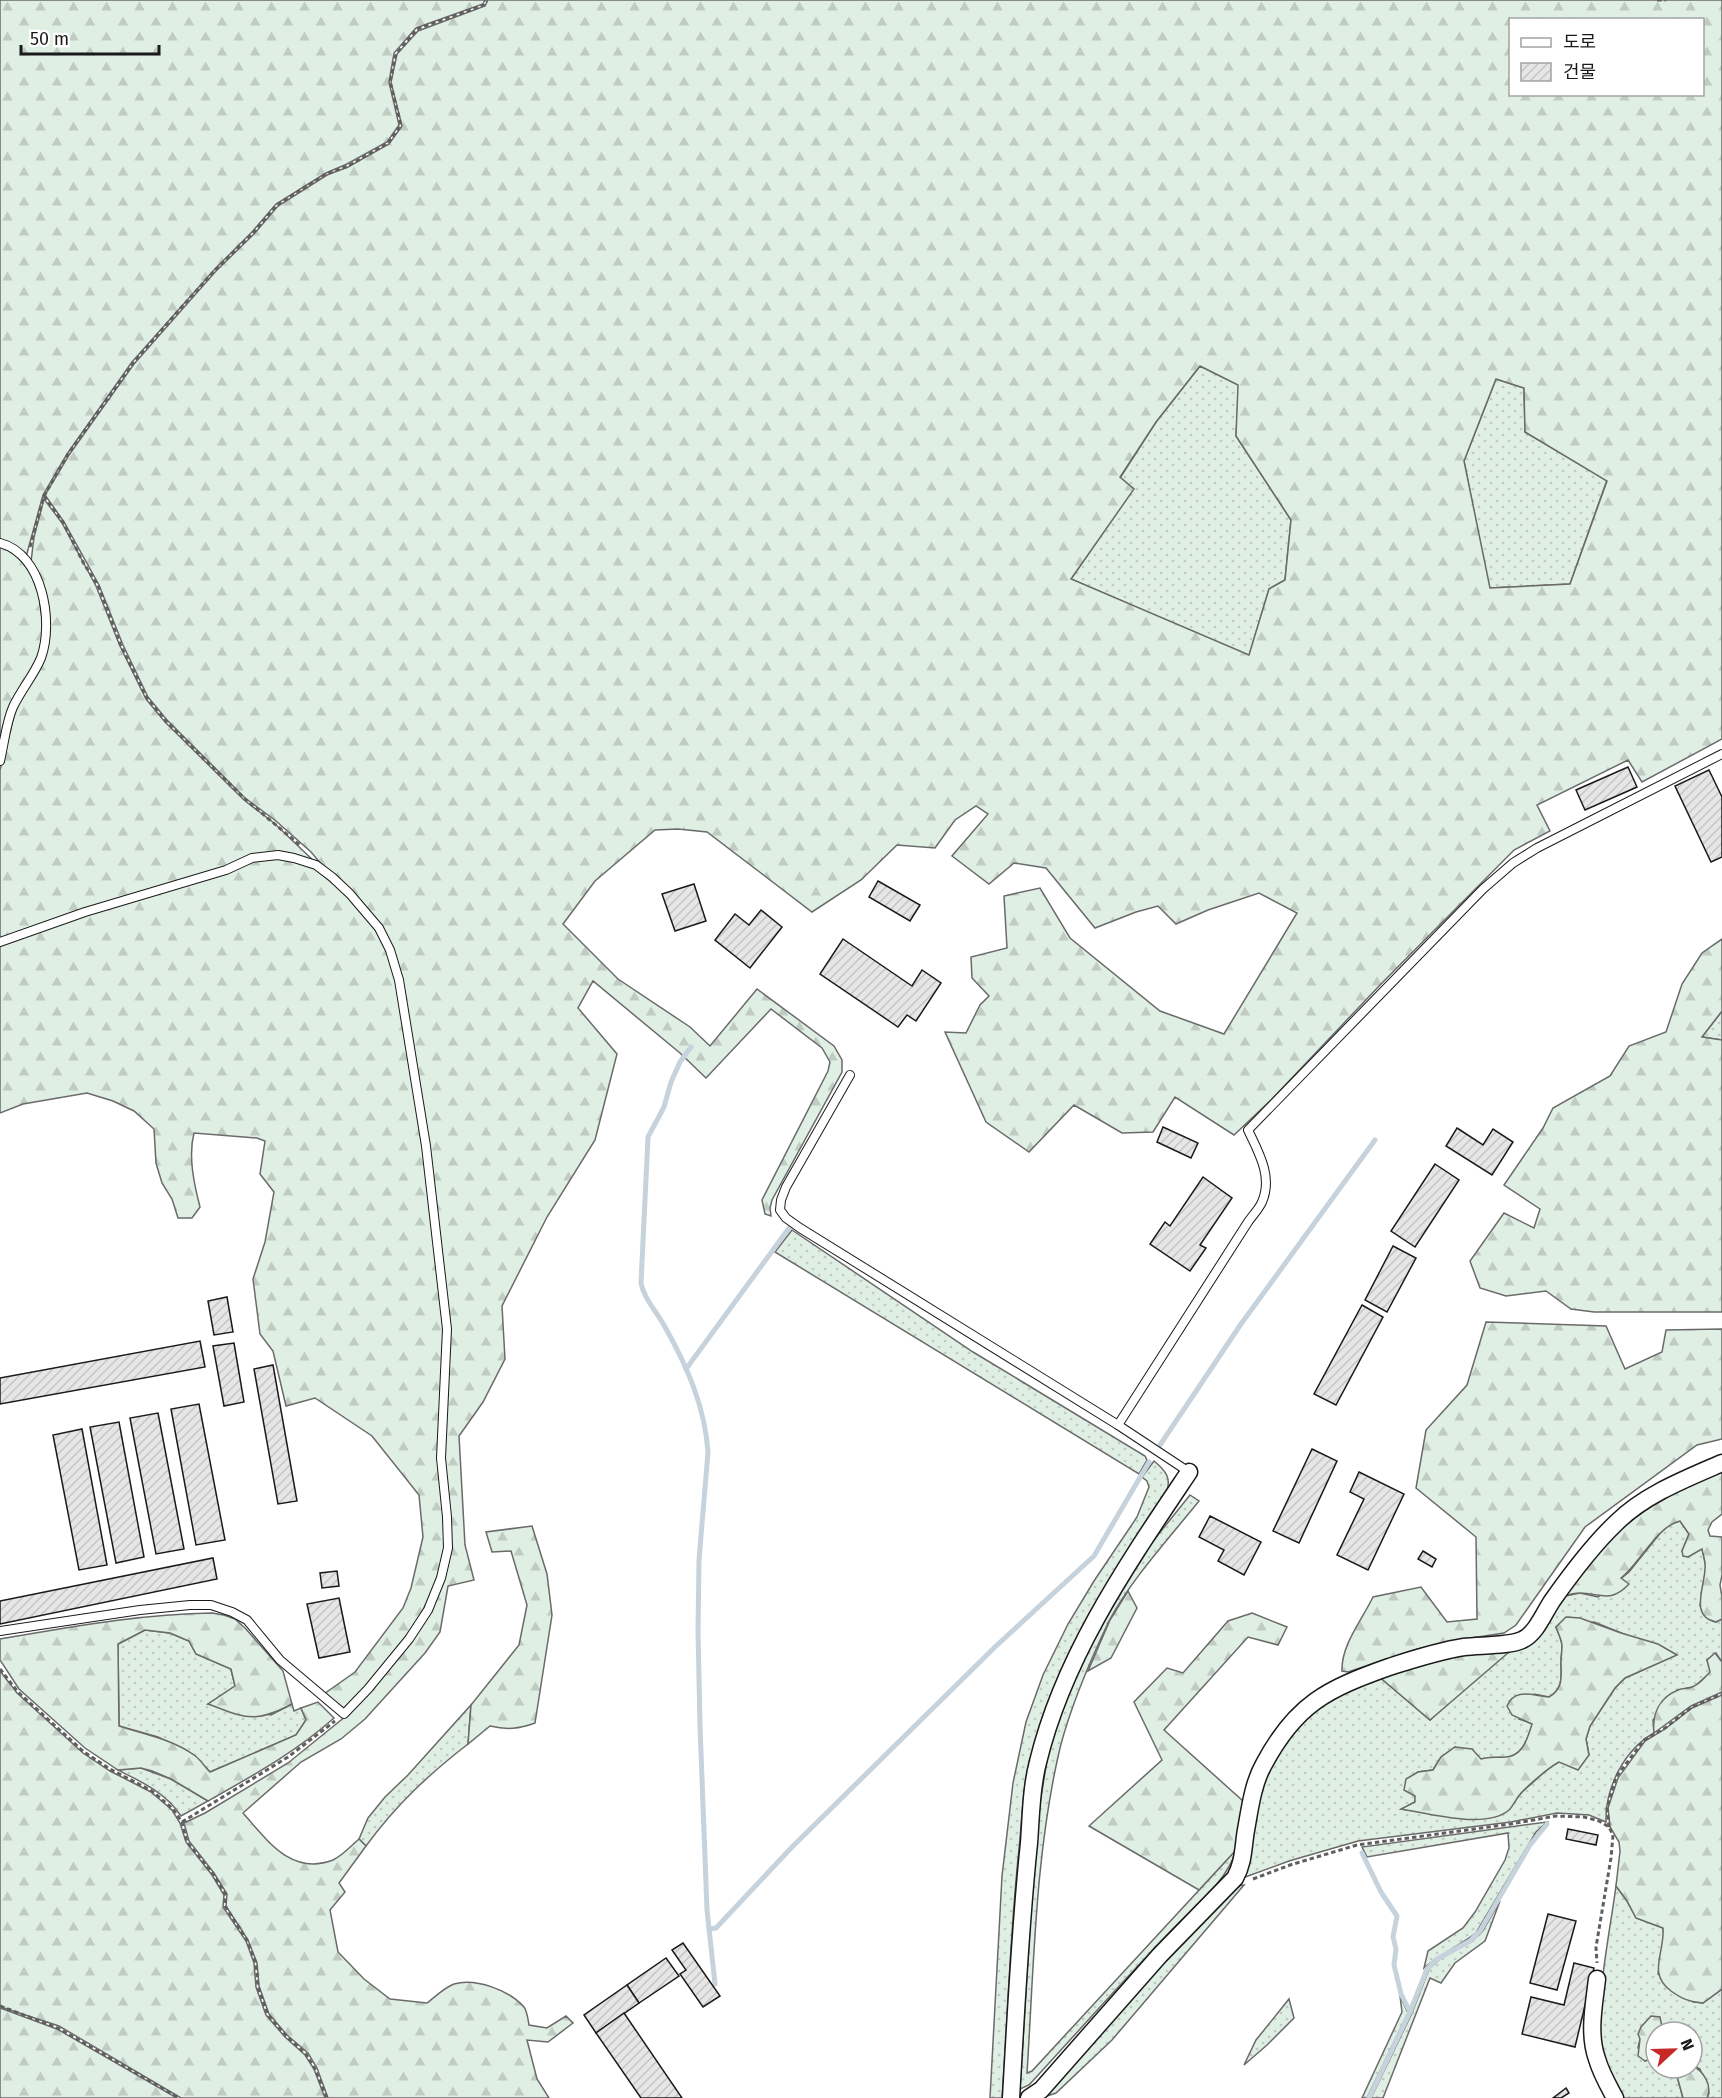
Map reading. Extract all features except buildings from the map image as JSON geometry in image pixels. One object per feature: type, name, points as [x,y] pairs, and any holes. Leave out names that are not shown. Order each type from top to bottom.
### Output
[{"type":"street","points":[[1029,2098],[1041,2090],[1160,1955],[1235,1878],[1244,1855],[1246,1831],[1262,1767],[1286,1731],[1309,1705],[1328,1692],[1351,1681],[1430,1654],[1464,1647],[1522,1640],[1531,1634],[1585,1558],[1617,1522],[1649,1498],[1722,1463]]},
{"type":"street","points":[[1011,2098],[1024,1888],[1037,1764],[1054,1708],[1073,1661],[1128,1563],[1189,1472]]},
{"type":"street","points":[[1597,1979],[1593,2019],[1596,2058],[1615,2098]]},
{"type":"lane","points":[[0,543],[9,545],[28,560],[41,587],[46,614],[46,634],[40,658],[13,707],[0,761]]},
{"type":"lane","points":[[1118,1425],[1248,1222],[1262,1204],[1268,1181],[1262,1157],[1248,1130],[1483,890],[1513,863],[1537,848],[1722,754]]},
{"type":"lane","points":[[0,942],[85,912],[226,870],[252,858],[278,855],[316,865],[350,894],[379,928],[390,950],[399,980],[426,1146],[447,1329],[441,1458],[448,1548],[441,1578],[428,1610],[409,1639],[344,1714],[280,1660],[247,1620],[211,1605],[140,1610],[0,1631]]},
{"type":"lane","points":[[850,1075],[786,1187],[780,1210],[786,1218],[1118,1425],[1189,1472]]},
{"type":"path","points":[[28,560],[44,495],[68,454],[133,363],[215,270],[253,233],[277,205],[326,174],[348,166],[388,142],[401,125],[390,82],[396,54],[417,29],[484,5],[486,0]]},
{"type":"path","points":[[1657,0],[1666,0]]},
{"type":"path","points":[[44,495],[63,522],[84,564],[98,585],[121,646],[147,698],[166,721],[244,799],[275,822],[309,853]]},
{"type":"path","points":[[0,1669],[18,1692],[84,1752],[110,1769],[152,1791],[173,1809],[182,1822],[187,1842],[213,1874],[225,1894],[225,1906],[247,1940],[256,1963],[258,1987],[268,2015],[306,2054],[327,2098]]},
{"type":"path","points":[[1608,1827],[1607,1808],[1616,1777],[1644,1740],[1665,1728],[1692,1707],[1722,1694]]},
{"type":"path","points":[[182,1822],[288,1757],[322,1734],[344,1714]]},
{"type":"path","points":[[1252,1880],[1290,1865],[1357,1845],[1556,1816],[1584,1817],[1599,1821],[1608,1827],[1613,1835],[1596,1947],[1597,1979]]},
{"type":"path","points":[[0,2006],[58,2028],[105,2053],[179,2098]]},
{"type":"green space","points":[[0,0],[485,0],[483,4],[416,28],[394,53],[389,82],[399,125],[387,142],[326,173],[276,204],[132,362],[67,454],[43,495],[26,557],[0,542]]},
{"type":"green space","points":[[488,0],[1722,0],[1722,739],[1642,782],[1628,760],[1537,805],[1550,831],[1514,850],[1381,984],[1271,1100],[1234,1135],[1175,1097],[1153,1132],[1122,1133],[1074,1105],[1029,1152],[986,1122],[945,1032],[966,1033],[980,1005],[989,996],[972,978],[971,957],[1007,948],[1004,896],[1040,888],[1070,938],[1160,1011],[1224,1034],[1297,913],[1259,893],[1208,910],[1176,924],[1158,906],[1095,928],[1046,868],[1014,863],[989,884],[952,856],[988,814],[976,806],[955,820],[935,848],[897,845],[861,880],[812,912],[707,832],[678,829],[655,830],[595,881],[563,924],[618,979],[690,1027],[710,1046],[757,989],[834,1046],[842,1060],[842,1072],[772,1200],[771,1216],[765,1214],[762,1200],[828,1071],[830,1062],[822,1048],[771,1009],[706,1078],[680,1053],[593,981],[578,1008],[617,1054],[595,1140],[547,1217],[502,1306],[505,1359],[483,1402],[459,1436],[465,1545],[474,1580],[448,1586],[440,1632],[425,1653],[365,1719],[341,1739],[301,1762],[243,1813],[281,1853],[305,1863],[318,1864],[333,1860],[359,1839],[366,1846],[339,1883],[345,1892],[330,1910],[338,1952],[364,1979],[390,1999],[427,2003],[451,1985],[472,1983],[492,1987],[510,1995],[525,2009],[529,2025],[547,2028],[566,2016],[573,2023],[548,2042],[527,2040],[537,2079],[549,2098],[328,2098],[317,2068],[308,2053],[287,2035],[269,2014],[259,1986],[257,1963],[248,1940],[226,1906],[227,1894],[189,1841],[184,1823],[205,1813],[288,1763],[346,1716],[370,1690],[444,1579],[443,1458],[449,1329],[393,949],[311,852],[276,821],[245,798],[167,720],[148,697],[123,645],[99,585],[64,522],[45,495],[69,455],[134,364],[216,271],[254,234],[278,206],[327,175],[348,167],[389,144],[402,126],[391,82],[397,54],[418,31],[485,6]],"holes":[[[1200,366],[1238,385],[1236,436],[1291,520],[1285,580],[1269,589],[1249,655],[1071,579],[1134,489],[1120,477],[1156,422]],[[1496,379],[1524,388],[1525,432],[1607,481],[1570,584],[1490,588],[1464,461]]]},
{"type":"green space","points":[[1200,366],[1239,385],[1236,436],[1291,520],[1285,580],[1269,589],[1249,656],[1071,579],[1133,489],[1120,478],[1156,422]]},
{"type":"green space","points":[[1496,379],[1524,388],[1525,432],[1607,480],[1570,584],[1489,588],[1464,461]]},
{"type":"green space","points":[[44,499],[62,523],[96,586],[120,646],[146,699],[165,722],[244,800],[274,823],[317,864],[278,852],[0,939],[0,770],[16,708],[49,634],[31,562],[34,537]]},
{"type":"green space","points":[[0,545],[26,562],[38,588],[44,634],[38,657],[26,680],[0,750]]},
{"type":"green space","points":[[277,858],[314,868],[348,896],[376,930],[388,951],[396,981],[423,1147],[444,1329],[446,1548],[430,1596],[419,1617],[394,1654],[345,1709],[324,1694],[355,1672],[403,1608],[411,1588],[423,1537],[419,1495],[372,1436],[315,1398],[286,1406],[273,1351],[260,1334],[253,1279],[265,1242],[274,1192],[260,1174],[265,1141],[257,1138],[194,1133],[192,1160],[200,1207],[192,1218],[178,1218],[172,1199],[162,1183],[156,1163],[154,1129],[134,1111],[113,1101],[87,1093],[23,1104],[0,1113],[0,945],[85,914],[253,861]]},
{"type":"green space","points":[[1722,939],[1722,1011],[1702,1037],[1722,1040],[1722,1312],[1594,1312],[1571,1309],[1546,1291],[1506,1296],[1480,1288],[1470,1261],[1504,1213],[1534,1228],[1540,1209],[1504,1185],[1543,1128],[1553,1108],[1610,1076],[1629,1046],[1666,1032],[1682,984],[1702,953]]},
{"type":"green space","points":[[1722,1011],[1722,1040],[1702,1037]]},
{"type":"green space","points":[[792,1230],[973,1352],[1145,1456],[1147,1460],[1139,1474],[775,1252]]},
{"type":"green space","points":[[1486,1322],[1606,1326],[1625,1369],[1662,1352],[1666,1330],[1722,1329],[1722,1439],[1697,1445],[1585,1527],[1516,1625],[1504,1633],[1452,1641],[1414,1650],[1348,1672],[1342,1671],[1348,1642],[1373,1597],[1421,1587],[1447,1622],[1477,1619],[1476,1537],[1416,1488],[1426,1430],[1467,1385]]},
{"type":"green space","points":[[1154,1461],[1167,1475],[1166,1494],[1084,1624],[1051,1693],[1028,1768],[1023,1798],[1013,1911],[1002,2098],[990,2098],[1002,1876],[1013,1783],[1026,1722],[1043,1675],[1068,1624],[1137,1517],[1149,1487],[1147,1481],[1142,1477]]},
{"type":"green space","points":[[1722,1465],[1722,1514],[1712,1522],[1708,1530],[1710,1536],[1722,1537],[1720,1585],[1722,1619],[1716,1622],[1703,1614],[1700,1600],[1705,1561],[1702,1549],[1688,1557],[1683,1556],[1682,1551],[1689,1534],[1680,1521],[1672,1524],[1656,1537],[1621,1578],[1629,1584],[1617,1594],[1606,1596],[1577,1593],[1556,1598],[1615,1522]]},
{"type":"green space","points":[[1190,1495],[1199,1501],[1139,1575],[1109,1621],[1064,1732],[1052,1788],[1040,1869],[1027,2073],[1032,2071],[1236,1850],[1225,1874],[1207,1895],[1149,1953],[1029,2085],[1020,2089],[1036,1828],[1050,1742],[1061,1703],[1129,1571]]},
{"type":"green space","points":[[1680,1521],[1689,1534],[1682,1551],[1688,1557],[1702,1548],[1706,1567],[1700,1606],[1716,1622],[1722,1619],[1722,1662],[1716,1653],[1707,1660],[1711,1672],[1694,1687],[1678,1690],[1653,1720],[1654,1733],[1634,1749],[1618,1771],[1609,1796],[1606,1822],[1589,1815],[1557,1813],[1511,1822],[1358,1841],[1289,1861],[1237,1880],[1263,1773],[1313,1706],[1377,1675],[1430,1720],[1556,1598],[1580,1593],[1598,1597],[1629,1572],[1666,1526]],"holes":[[[1594,1622],[1676,1655],[1625,1678],[1615,1688],[1590,1726],[1586,1739],[1589,1755],[1559,1762],[1550,1767],[1522,1792],[1508,1810],[1494,1817],[1467,1818],[1402,1809],[1415,1802],[1418,1772],[1433,1770],[1441,1757],[1455,1747],[1481,1759],[1511,1757],[1521,1750],[1533,1724],[1519,1719],[1534,1694],[1549,1697],[1557,1690],[1561,1681],[1562,1644],[1556,1627]]]},
{"type":"green space","points":[[532,1526],[547,1574],[552,1615],[535,1723],[513,1728],[490,1726],[468,1744],[471,1705],[519,1645],[527,1605],[511,1551],[492,1552],[486,1532]]},
{"type":"green space","points":[[1128,1591],[1137,1608],[1111,1658],[1088,1671],[1110,1620]]},
{"type":"green space","points":[[212,1613],[235,1619],[283,1671],[292,1704],[268,1714],[250,1717],[208,1704],[235,1686],[231,1669],[196,1654],[189,1641],[170,1633],[145,1630],[118,1644],[119,1726],[185,1749],[210,1772],[296,1735],[306,1720],[301,1708],[318,1702],[334,1718],[289,1753],[208,1801],[171,1779],[152,1771],[141,1768],[118,1770],[85,1748],[19,1689],[0,1660],[0,1639],[132,1619]]},
{"type":"green space","points":[[1252,1613],[1287,1627],[1278,1645],[1248,1637],[1164,1730],[1243,1801],[1236,1850],[1199,1890],[1089,1826],[1162,1760],[1134,1702],[1167,1668],[1183,1673],[1228,1621]]},
{"type":"green space","points":[[1566,1617],[1580,1618],[1658,1644],[1677,1655],[1625,1678],[1615,1688],[1590,1726],[1586,1739],[1589,1755],[1578,1770],[1559,1762],[1530,1784],[1509,1810],[1499,1816],[1472,1820],[1456,1819],[1401,1809],[1415,1802],[1415,1796],[1404,1790],[1406,1779],[1418,1772],[1433,1770],[1441,1757],[1455,1747],[1472,1749],[1481,1759],[1508,1757],[1519,1752],[1526,1742],[1532,1724],[1512,1715],[1507,1706],[1515,1696],[1531,1694],[1549,1697],[1557,1690],[1561,1677],[1562,1646],[1556,1627]]},
{"type":"green space","points":[[145,1630],[170,1633],[189,1641],[196,1654],[231,1669],[235,1686],[208,1704],[271,1715],[292,1704],[294,1711],[301,1708],[306,1720],[296,1735],[210,1772],[194,1755],[158,1737],[119,1726],[118,1644]]},
{"type":"green space","points":[[1523,1640],[1430,1720],[1377,1675]]},
{"type":"green space","points":[[1715,1653],[1722,1662],[1722,1692],[1691,1706],[1654,1733],[1654,1719],[1658,1707],[1671,1693],[1690,1688],[1702,1681],[1710,1672],[1707,1660]]},
{"type":"green space","points":[[0,1671],[17,1693],[83,1753],[110,1771],[151,1792],[172,1810],[180,1823],[186,1842],[212,1875],[224,1895],[223,1907],[246,1941],[254,1963],[256,1987],[266,2015],[305,2055],[314,2069],[325,2098],[181,2098],[59,2026],[0,2005]]},
{"type":"green space","points":[[1722,1695],[1722,1989],[1703,2003],[1679,1996],[1664,1984],[1660,1977],[1658,1970],[1663,1928],[1636,1918],[1616,1886],[1620,1851],[1619,1842],[1610,1827],[1608,1808],[1618,1778],[1645,1741],[1692,1708]]},
{"type":"green space","points":[[471,1705],[468,1744],[413,1791],[366,1846],[359,1839],[368,1818]]},
{"type":"green space","points":[[141,1768],[171,1779],[208,1801],[181,1816],[161,1795],[118,1770]]},
{"type":"green space","points":[[1547,1822],[1536,1832],[1476,1933],[1424,1968],[1428,1951],[1463,1928],[1475,1912],[1505,1860],[1509,1848],[1508,1833],[1367,1857],[1362,1847]]},
{"type":"green space","points":[[1244,1885],[1112,2040],[1056,2093],[1047,2096],[1037,2095],[1227,1887]]},
{"type":"green space","points":[[1616,1886],[1636,1918],[1663,1928],[1664,1937],[1658,1974],[1693,2002],[1703,2003],[1722,1989],[1722,2098],[1707,2098],[1709,2093],[1704,2080],[1704,2020],[1644,2020],[1644,2037],[1640,2039],[1638,2048],[1644,2059],[1644,2080],[1678,2080],[1683,2098],[1619,2098],[1604,2063],[1601,2043],[1603,1975]]},
{"type":"green space","points":[[1500,1901],[1485,1941],[1455,1963],[1441,1983],[1430,1978],[1383,2098],[1371,2098],[1412,2013],[1429,1969],[1441,1958],[1472,1941],[1482,1932]]},
{"type":"green space","points":[[1400,1996],[1408,2013],[1367,2098],[1362,2098],[1402,2012]]},
{"type":"green space","points":[[1289,1999],[1294,2018],[1244,2065],[1256,2040]]},
{"type":"green space","points":[[0,2008],[57,2029],[177,2098],[0,2098]]},
{"type":"green space","points":[[1651,2016],[1660,2017],[1661,2020],[1647,2020]]},
{"type":"green space","points":[[1644,2024],[1644,2060],[1638,2056],[1640,2039],[1638,2034]]},
{"type":"green space","points":[[1704,2076],[1709,2088],[1707,2098],[1683,2098],[1678,2080],[1704,2080]]},
{"type":"waterway","points":[[691,1047],[680,1062],[664,1107],[648,1137],[641,1283],[694,1387],[703,1419],[708,1452],[699,1560],[698,1631],[707,1910],[715,1984]]},
{"type":"waterway","points":[[1160,1445],[1241,1324],[1375,1140]]},
{"type":"waterway","points":[[686,1369],[789,1228]]},
{"type":"waterway","points":[[709,1929],[716,1928],[792,1847],[996,1646],[1094,1556],[1149,1462]]},
{"type":"waterway","points":[[1369,2098],[1410,2012],[1427,1969],[1437,1959],[1470,1941],[1480,1931],[1530,1845],[1547,1824]]},
{"type":"waterway","points":[[1362,1853],[1381,1892],[1397,1916],[1393,1937],[1396,1949],[1394,1965],[1401,1994],[1410,2012]]}]
